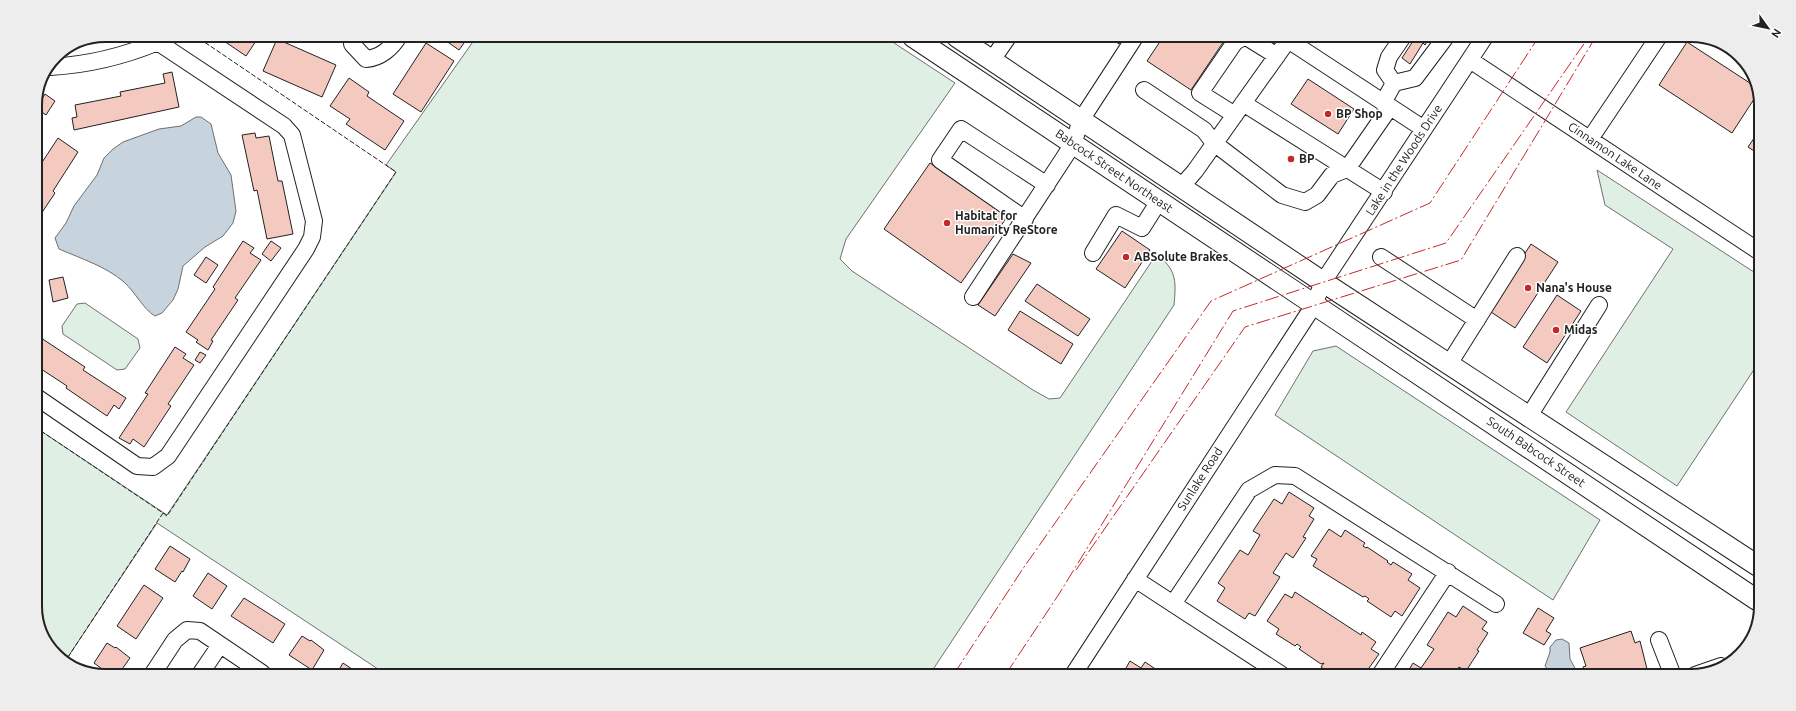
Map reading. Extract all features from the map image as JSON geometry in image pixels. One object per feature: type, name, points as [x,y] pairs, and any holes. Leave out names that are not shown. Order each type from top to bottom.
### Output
[{"type":"main road","name":"Babcock Street Northeast","points":[[920,42],[1314,305]]},
{"type":"main road","name":"Babcock Street Northeast","points":[[965,42],[1323,282]]},
{"type":"main road","name":"South Babcock Street","points":[[1323,282],[1754,563]]},
{"type":"main road","name":"South Babcock Street","points":[[1314,305],[1754,598]]},
{"type":"main road","points":[[1632,517],[1652,517],[1754,583]]},
{"type":"street","points":[[56,66],[68,66],[128,54],[147,42]]},
{"type":"street","points":[[42,401],[137,466],[153,467],[168,456],[306,249],[312,237],[314,221],[292,135],[284,126],[157,42]]},
{"type":"street","points":[[352,42],[352,44],[366,59],[374,58],[386,52],[394,42]]},
{"type":"street","points":[[992,60],[1005,42]]},
{"type":"street","points":[[973,297],[1073,144],[1081,120],[1132,42]]},
{"type":"street","points":[[1235,42],[1200,93],[1239,109],[1347,169],[1384,192]]},
{"type":"street","points":[[1254,42],[1277,56]]},
{"type":"street","points":[[1181,187],[1214,144],[1277,56],[1285,42]]},
{"type":"street","points":[[1292,42],[1424,129]]},
{"type":"street","points":[[1394,83],[1385,70],[1389,57],[1399,42]]},
{"type":"street","points":[[1394,83],[1415,78],[1442,42]]},
{"type":"street","name":"Lake in the Woods Drive","points":[[1323,282],[1384,192],[1481,42]]},
{"type":"street","points":[[1590,139],[1655,42]]},
{"type":"street","name":"Cinnamon Lake Lane","points":[[1470,60],[1754,244]]},
{"type":"street","points":[[1144,90],[1204,130],[1214,144],[1282,195],[1305,202],[1317,194],[1332,175],[1347,169],[1387,105],[1394,83]]},
{"type":"street","points":[[1025,219],[940,160],[961,129],[1047,185]]},
{"type":"street","points":[[1092,253],[1116,215],[1142,228],[1159,201]]},
{"type":"street","points":[[1449,364],[1517,256]]},
{"type":"street","points":[[1380,257],[1477,320]]},
{"type":"street","name":"Sunlake Road","points":[[1076,669],[1314,305],[1323,282]]},
{"type":"street","points":[[1529,416],[1599,305]]},
{"type":"street","points":[[1173,604],[1249,490],[1275,475],[1295,476],[1448,572],[1496,604]]},
{"type":"street","points":[[1384,669],[1448,572]]},
{"type":"street","points":[[1135,579],[1273,669]]},
{"type":"street","points":[[156,669],[176,640],[187,630],[200,631],[256,669]]},
{"type":"street","points":[[1659,640],[1670,669]]},
{"type":"street","points":[[203,669],[220,645]]},
{"type":"green space","points":[[473,42],[893,42],[955,83],[846,239],[840,259],[852,271],[1049,399],[1060,398],[1154,258],[1159,256],[1169,267],[1174,278],[1174,305],[933,669],[378,669],[157,523],[68,657],[60,651],[50,638],[44,623],[42,610],[42,432],[167,515],[396,172],[386,165]]},
{"type":"green space","points":[[1597,170],[1754,272],[1754,370],[1677,486],[1566,412],[1673,249],[1605,205]]},
{"type":"green space","points":[[85,303],[138,339],[140,348],[125,369],[117,370],[63,334],[62,326],[77,304]]},
{"type":"green space","points":[[1336,346],[1600,520],[1553,600],[1275,415],[1313,351]]},
{"type":"shaded area","points":[[196,117],[201,117],[211,124],[218,153],[231,175],[236,211],[233,223],[223,236],[205,247],[183,266],[178,289],[173,300],[162,313],[155,316],[117,276],[101,267],[59,249],[55,238],[66,223],[74,206],[97,175],[104,158],[113,149],[123,142],[159,129],[181,126]]},
{"type":"shaded area","points":[[1562,639],[1569,643],[1570,659],[1575,669],[1547,669],[1545,666],[1550,652],[1550,647],[1556,640]]},
{"type":"building","points":[[225,42],[255,42],[246,56]]},
{"type":"building","points":[[276,42],[284,42],[336,65],[322,97],[263,71]]},
{"type":"building","points":[[448,42],[465,42],[459,50]]},
{"type":"building","points":[[1160,42],[1223,42],[1191,90],[1147,61]]},
{"type":"building","points":[[1412,42],[1427,42],[1425,45],[1423,43],[1410,64],[1402,58]]},
{"type":"building","points":[[1687,42],[1750,83],[1754,99],[1732,133],[1659,85]]},
{"type":"building","points":[[426,43],[454,61],[421,112],[393,94]]},
{"type":"building","points":[[172,72],[179,107],[74,130],[72,118],[77,117],[75,105],[121,96],[120,92],[165,83],[163,74]]},
{"type":"building","points":[[349,78],[369,92],[367,96],[404,121],[385,150],[346,124],[350,119],[330,106]]},
{"type":"building","points":[[1308,79],[1354,109],[1338,134],[1291,104]]},
{"type":"building","points":[[45,94],[55,101],[46,115],[42,112],[43,98]]},
{"type":"building","points":[[255,133],[256,138],[269,136],[278,181],[282,181],[293,234],[267,239],[257,190],[254,191],[242,135]]},
{"type":"building","points":[[58,138],[78,152],[53,191],[55,193],[42,212],[42,162]]},
{"type":"building","points":[[1754,138],[1754,151],[1748,147]]},
{"type":"building","points":[[930,163],[1007,217],[961,283],[884,229]]},
{"type":"building","points":[[1122,231],[1150,250],[1125,288],[1096,269]]},
{"type":"building","points":[[243,241],[254,248],[250,253],[261,260],[235,298],[238,300],[211,340],[213,341],[208,350],[196,342],[198,340],[186,332],[215,289],[213,287]]},
{"type":"building","points":[[271,241],[281,248],[271,261],[262,254]]},
{"type":"building","points":[[1531,244],[1558,262],[1515,328],[1488,310]]},
{"type":"building","points":[[1013,254],[1031,263],[995,316],[978,305]]},
{"type":"building","points":[[206,257],[218,265],[206,283],[194,275]]},
{"type":"building","points":[[63,277],[68,298],[53,302],[49,280]]},
{"type":"building","points":[[1037,284],[1090,319],[1078,336],[1025,301]]},
{"type":"building","points":[[1557,295],[1581,311],[1547,363],[1523,347]]},
{"type":"building","points":[[1020,311],[1073,344],[1061,364],[1008,330]]},
{"type":"building","points":[[42,339],[85,367],[83,370],[126,398],[119,409],[114,405],[107,416],[66,388],[67,386],[42,370]]},
{"type":"building","points":[[175,347],[186,354],[183,358],[194,365],[168,404],[171,406],[144,447],[133,439],[130,444],[119,438],[148,394],[145,393]]},
{"type":"building","points":[[200,352],[206,355],[200,363],[195,360]]},
{"type":"building","points":[[1289,492],[1314,508],[1309,516],[1314,519],[1303,537],[1306,538],[1293,558],[1286,553],[1273,573],[1280,577],[1255,616],[1249,613],[1245,619],[1217,601],[1225,588],[1218,583],[1240,550],[1248,555],[1260,535],[1253,531],[1274,499],[1282,504]]},
{"type":"building","points":[[1329,529],[1341,537],[1345,530],[1365,543],[1363,546],[1366,548],[1367,547],[1388,561],[1387,562],[1391,565],[1393,562],[1412,574],[1408,580],[1420,588],[1402,616],[1395,611],[1391,617],[1367,601],[1369,599],[1365,596],[1363,597],[1313,566],[1317,559],[1311,556]]},
{"type":"building","points":[[170,546],[190,559],[183,572],[182,571],[175,582],[155,569]]},
{"type":"building","points":[[208,573],[227,586],[212,609],[193,596]]},
{"type":"building","points":[[144,585],[163,598],[136,639],[117,626]]},
{"type":"building","points":[[1295,592],[1361,635],[1362,632],[1376,642],[1371,649],[1379,654],[1368,669],[1324,669],[1321,667],[1324,663],[1321,664],[1299,649],[1301,647],[1297,644],[1295,646],[1276,634],[1279,629],[1267,621],[1285,594],[1292,598]]},
{"type":"building","points":[[244,598],[285,624],[273,643],[231,616]]},
{"type":"building","points":[[1463,606],[1487,622],[1482,629],[1488,633],[1467,669],[1459,667],[1458,669],[1410,669],[1413,663],[1421,668],[1434,649],[1427,645],[1448,612],[1456,617]]},
{"type":"building","points":[[1538,608],[1554,618],[1546,631],[1551,634],[1544,645],[1523,633]]},
{"type":"building","points":[[1631,631],[1635,643],[1640,641],[1647,669],[1584,669],[1583,667],[1586,666],[1580,648]]},
{"type":"building","points":[[302,636],[310,641],[311,640],[324,650],[313,669],[289,655]]},
{"type":"building","points":[[107,643],[115,648],[116,647],[130,658],[122,669],[102,669],[94,663]]},
{"type":"building","points":[[1130,661],[1141,668],[1145,662],[1156,669],[1125,669]]},
{"type":"building","points":[[343,663],[352,669],[339,669]]},
{"type":"fence","points":[[163,513],[167,516],[396,172],[204,42]]},
{"type":"fence","points":[[42,432],[163,513],[68,657]]},
{"type":"power","points":[[957,669],[1022,570],[1211,301],[1430,203],[1535,42]]},
{"type":"power","points":[[1009,669],[1059,594],[1233,311],[1446,243],[1585,42]]},
{"type":"power","points":[[1076,570],[1245,327],[1461,260],[1593,42]]},
{"type":"place","name":"BP Shop","points":[[1328,114]]},
{"type":"place","name":"BP","points":[[1291,159]]},
{"type":"place","name":"Habitat for Humanity ReStore","points":[[947,223]]},
{"type":"place","name":"ABSolute Brakes","points":[[1126,257]]},
{"type":"place","name":"Nana's House","points":[[1528,288]]},
{"type":"place","name":"Midas","points":[[1556,330]]}]
